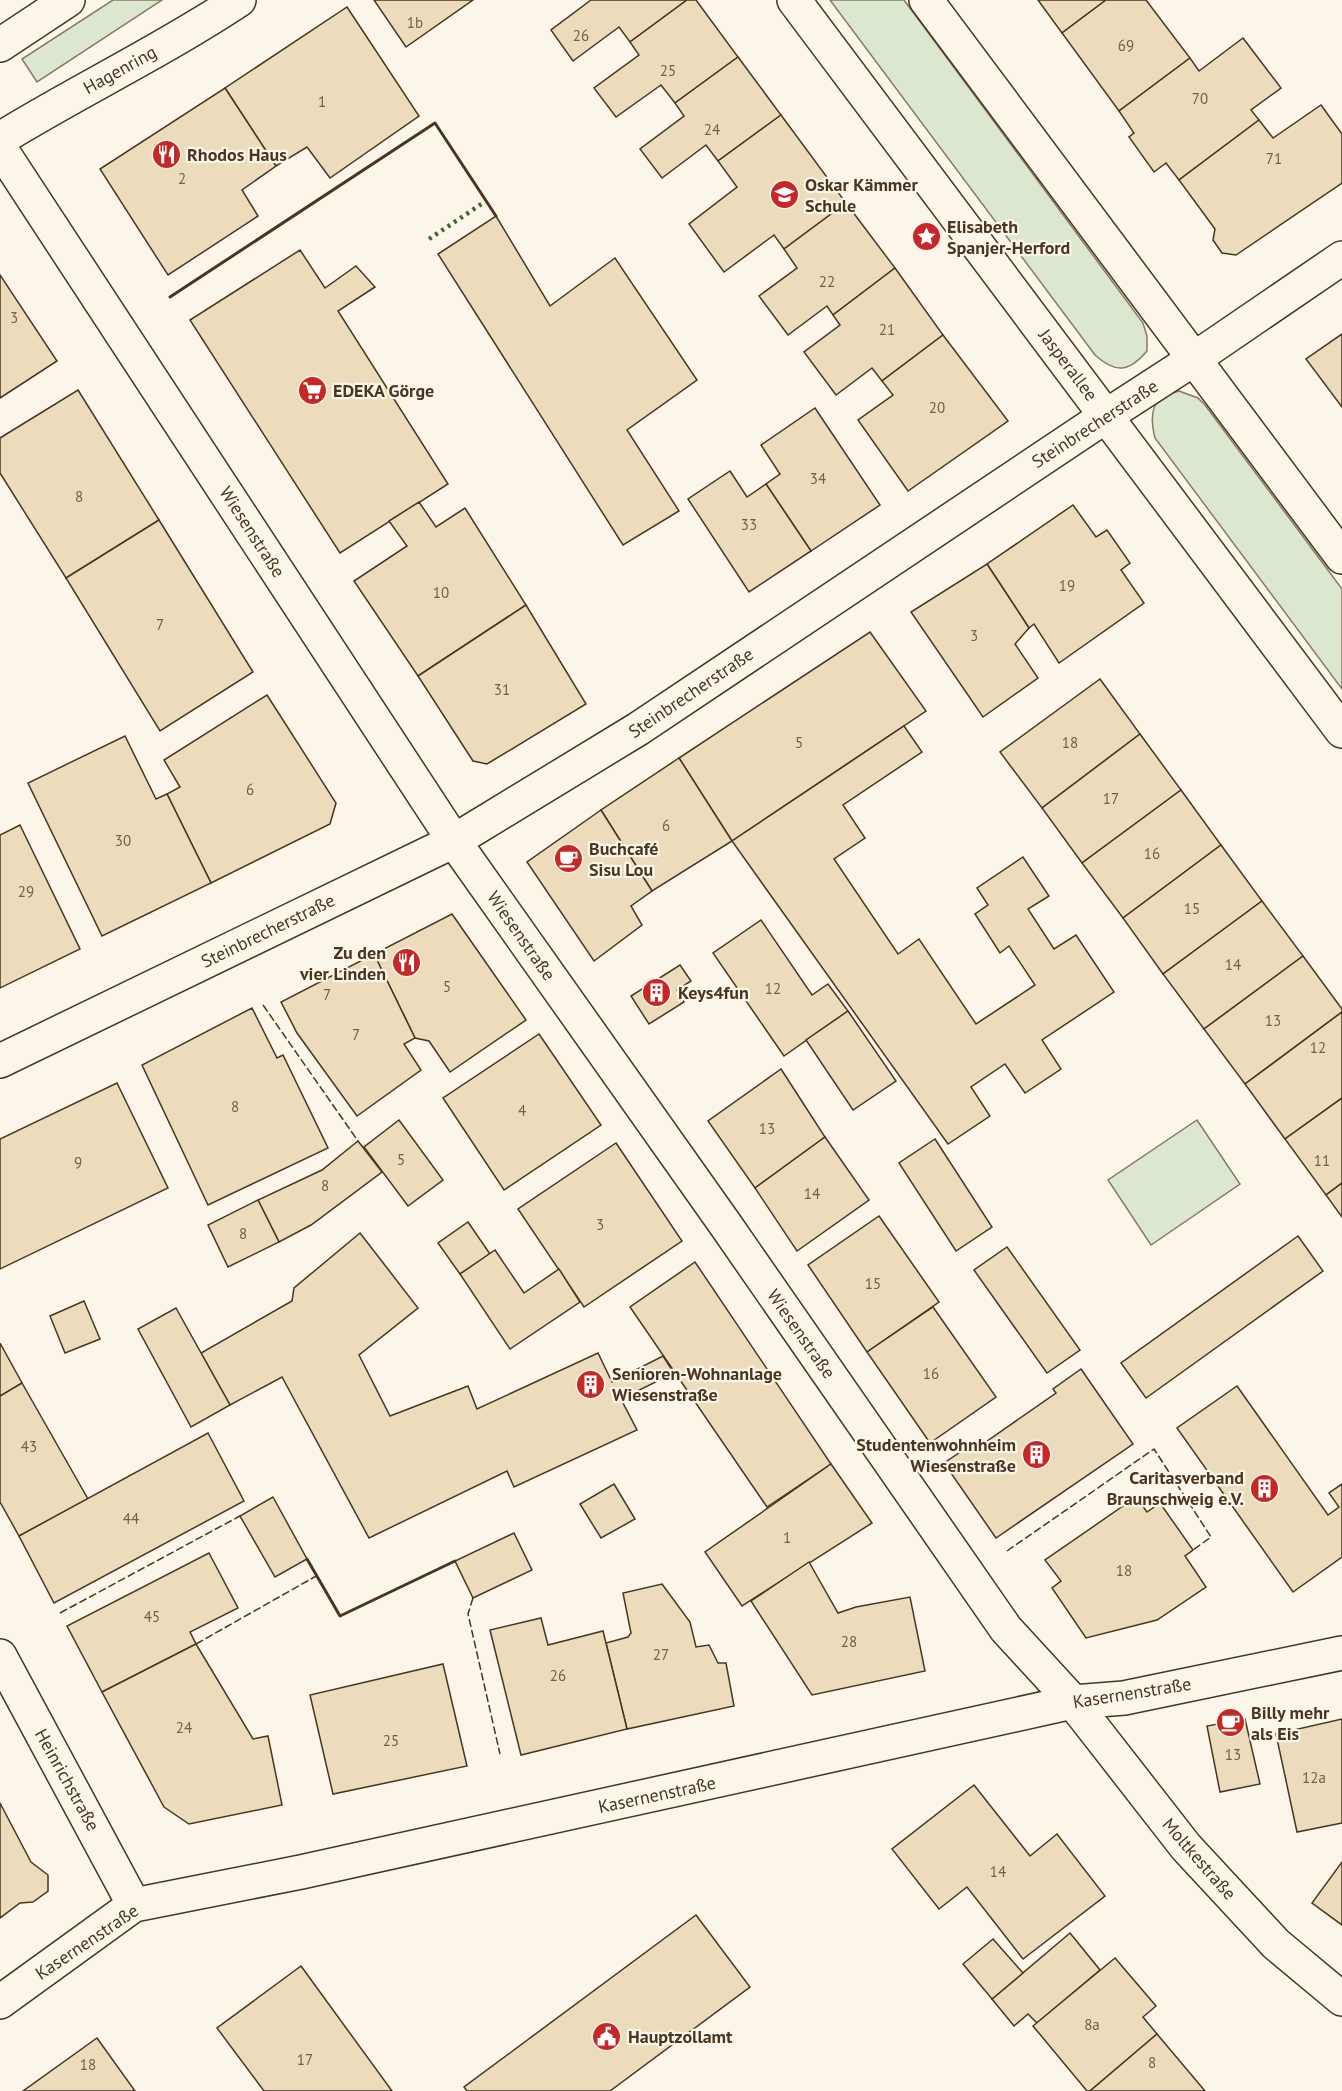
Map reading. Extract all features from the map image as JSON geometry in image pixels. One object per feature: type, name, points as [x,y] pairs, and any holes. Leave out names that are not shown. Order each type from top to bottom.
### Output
[{"type":"street","points":[[0,45],[68,0]]},
{"type":"street","name":"Hagenring","points":[[0,139],[40,114],[207,21],[238,0]]},
{"type":"street","name":"Jasperallee","points":[[794,0],[1342,731]]},
{"type":"street","points":[[926,0],[1342,557]]},
{"type":"street","name":"Wiesenstraße","points":[[0,148],[454,841],[725,1224],[1006,1629],[1074,1702]]},
{"type":"street","name":"Steinbrecherstraße","points":[[0,1061],[454,841],[638,729],[1342,258]]},
{"type":"street","name":"Kasernenstraße","points":[[0,2002],[134,1905],[301,1872],[1074,1702],[1124,1698],[1342,1653]]},
{"type":"street","name":"Heinrichstraße","points":[[0,1656],[134,1905]]},
{"type":"street","name":"Moltkestraße","points":[[1074,1702],[1186,1847],[1276,1944],[1342,1999]]},
{"type":"green space","points":[[113,0],[162,0],[37,82],[22,59]]},
{"type":"green space","points":[[830,0],[904,0],[1143,323],[1147,336],[1147,351],[1140,358],[1128,367],[1116,368],[1095,355]]},
{"type":"green space","points":[[1179,391],[1198,398],[1205,405],[1342,589],[1342,689],[1155,438],[1152,422],[1157,402]]},
{"type":"green space","points":[[1197,1120],[1240,1184],[1151,1245],[1108,1180]]},
{"type":"building","points":[[374,0],[473,0],[406,47]]},
{"type":"building","points":[[591,0],[687,0],[630,42],[619,27],[573,61],[551,30]]},
{"type":"building","points":[[687,0],[696,0],[738,57],[675,103],[661,85],[616,117],[594,88],[639,55],[630,42]]},
{"type":"building","points":[[1038,0],[1106,0],[1062,33]]},
{"type":"building","points":[[1106,0],[1146,0],[1190,58],[1119,111],[1062,33]]},
{"type":"building","points":[[347,7],[419,116],[330,178],[307,147],[276,166],[225,88]]},
{"type":"building","points":[[1243,38],[1281,88],[1251,110],[1259,120],[1179,180],[1166,163],[1154,172],[1129,137],[1134,133],[1119,111],[1190,58],[1199,71]]},
{"type":"building","points":[[738,57],[781,115],[718,161],[706,145],[662,178],[640,149],[684,116],[675,103]]},
{"type":"building","points":[[225,88],[276,166],[242,190],[258,216],[168,275],[100,169]]},
{"type":"building","points":[[1321,105],[1342,134],[1342,183],[1236,255],[1222,253],[1213,240],[1215,229],[1179,180],[1259,120],[1273,138]]},
{"type":"building","name":"Oskar Kämmer Schule","points":[[781,115],[846,203],[784,249],[774,235],[724,272],[689,224],[737,187],[718,161]]},
{"type":"building","points":[[846,203],[895,268],[833,315],[827,306],[788,335],[759,296],[797,268],[784,249]]},
{"type":"building","points":[[496,216],[550,306],[615,258],[697,380],[627,430],[679,511],[623,545],[438,254]]},
{"type":"building","name":"EDEKA Görge","points":[[300,250],[325,288],[356,266],[375,287],[338,311],[448,484],[340,553],[190,320]]},
{"type":"building","points":[[895,268],[943,335],[882,381],[872,368],[836,395],[804,352],[840,325],[833,315]]},
{"type":"building","points":[[0,275],[57,361],[0,398]]},
{"type":"building","points":[[1342,334],[1342,407],[1306,359]]},
{"type":"building","points":[[943,335],[1008,421],[908,491],[858,420],[893,395],[882,381]]},
{"type":"building","points":[[78,390],[159,520],[66,578],[0,473],[0,438]]},
{"type":"building","points":[[815,408],[880,505],[811,551],[766,484],[780,474],[761,445]]},
{"type":"building","points":[[730,471],[747,497],[766,484],[811,551],[749,592],[688,499]]},
{"type":"building","points":[[419,502],[436,527],[465,508],[526,605],[418,676],[354,581],[407,546],[389,521]]},
{"type":"building","points":[[1073,505],[1096,537],[1107,530],[1130,563],[1121,570],[1144,603],[1059,663],[1034,624],[1029,628],[987,564]]},
{"type":"building","points":[[159,520],[253,672],[160,731],[66,578]]},
{"type":"building","points":[[987,564],[1029,628],[1015,644],[1038,678],[983,717],[911,612]]},
{"type":"building","points":[[526,605],[586,704],[487,764],[473,761],[418,676]]},
{"type":"building","points":[[870,632],[926,711],[732,841],[679,758]]},
{"type":"building","points":[[1100,679],[1140,734],[1042,808],[1000,752]]},
{"type":"building","points":[[267,695],[336,803],[330,824],[211,883],[167,794],[180,787],[164,760]]},
{"type":"building","points":[[904,726],[922,752],[843,805],[865,838],[834,859],[898,954],[919,939],[976,1024],[1035,985],[1009,946],[1000,953],[975,914],[988,905],[977,888],[1023,857],[1049,896],[1028,909],[1054,949],[1076,935],[1114,992],[1042,1040],[1061,1069],[1025,1093],[1005,1064],[971,1087],[990,1116],[948,1144],[732,841]]},
{"type":"building","points":[[1140,734],[1181,790],[1082,863],[1042,808]]},
{"type":"building","points":[[125,736],[156,799],[167,794],[211,883],[102,936],[28,783]]},
{"type":"building","points":[[679,758],[732,841],[652,891],[601,810]]},
{"type":"building","points":[[1181,790],[1221,845],[1123,918],[1082,863]]},
{"type":"building","points":[[601,810],[652,891],[631,906],[642,925],[594,961],[527,862]]},
{"type":"building","points":[[20,825],[80,949],[0,988],[0,835]]},
{"type":"building","points":[[1221,845],[1262,901],[1163,974],[1123,918]]},
{"type":"building","points":[[1262,901],[1303,956],[1204,1029],[1163,974]]},
{"type":"building","points":[[452,914],[526,1020],[450,1072],[429,1041],[415,1038],[374,954]]},
{"type":"building","points":[[761,920],[812,995],[828,984],[848,1011],[784,1056],[713,953]]},
{"type":"building","points":[[374,954],[415,1038],[404,1044],[421,1070],[357,1116],[297,1033],[281,1002]]},
{"type":"building","points":[[1303,956],[1342,1012],[1245,1084],[1204,1029]]},
{"type":"building","name":"Keys4fun","points":[[680,965],[691,981],[677,990],[684,1002],[649,1024],[631,996]]},
{"type":"building","points":[[252,1008],[277,1058],[283,1055],[328,1148],[208,1205],[142,1065]]},
{"type":"building","points":[[848,1011],[896,1081],[853,1110],[806,1040]]},
{"type":"building","points":[[1342,1012],[1342,1098],[1285,1139],[1245,1084]]},
{"type":"building","points":[[539,1034],[601,1125],[504,1190],[443,1098]]},
{"type":"building","points":[[781,1069],[825,1137],[755,1188],[708,1121]]},
{"type":"building","points":[[117,1083],[168,1188],[0,1269],[0,1139]]},
{"type":"building","points":[[1342,1098],[1342,1183],[1326,1195],[1285,1139]]},
{"type":"building","points":[[399,1120],[443,1180],[408,1206],[364,1147]]},
{"type":"building","points":[[825,1137],[869,1200],[797,1251],[755,1188]]},
{"type":"building","points":[[935,1139],[992,1227],[956,1251],[899,1163]]},
{"type":"building","points":[[358,1141],[382,1172],[311,1225],[279,1242],[258,1200],[322,1170]]},
{"type":"building","points":[[616,1143],[682,1241],[584,1307],[518,1209]]},
{"type":"building","points":[[1342,1183],[1342,1217],[1326,1195]]},
{"type":"building","points":[[258,1200],[279,1242],[228,1267],[208,1225]]},
{"type":"building","points":[[879,1216],[939,1302],[867,1352],[808,1265]]},
{"type":"building","points":[[468,1222],[490,1254],[460,1274],[438,1243]]},
{"type":"building","name":"Senioren-Wohnanlage Wiesenstraße","points":[[360,1233],[418,1308],[359,1355],[390,1416],[468,1386],[477,1409],[598,1353],[612,1382],[663,1356],[674,1373],[621,1399],[637,1430],[514,1487],[507,1471],[369,1538],[282,1377],[230,1405],[201,1353],[292,1301],[294,1288]]},
{"type":"building","points":[[1298,1236],[1323,1271],[1146,1398],[1121,1363]]},
{"type":"building","points":[[1007,1247],[1080,1350],[1047,1373],[974,1270]]},
{"type":"building","points":[[495,1250],[524,1293],[559,1269],[580,1302],[510,1349],[460,1274]]},
{"type":"building","points":[[695,1262],[831,1464],[767,1507],[630,1307]]},
{"type":"building","points":[[84,1301],[100,1339],[65,1353],[50,1316]]},
{"type":"building","points":[[933,1307],[996,1397],[930,1443],[867,1352]]},
{"type":"building","points":[[176,1308],[230,1405],[191,1427],[138,1329]]},
{"type":"building","points":[[0,1343],[22,1383],[0,1396]]},
{"type":"building","name":"Studentenwohnheim Wiesenstraße","points":[[1081,1369],[1133,1444],[996,1538],[944,1463],[977,1441],[980,1446],[1056,1393],[1053,1389]]},
{"type":"building","points":[[22,1383],[88,1499],[19,1536],[0,1502],[0,1396]]},
{"type":"building","name":"Caritasverband Braunschweig e.V.","points":[[1237,1386],[1328,1515],[1339,1507],[1329,1493],[1342,1484],[1342,1557],[1293,1592],[1177,1428]]},
{"type":"building","points":[[208,1433],[244,1501],[54,1603],[19,1536]]},
{"type":"building","points":[[831,1464],[872,1523],[742,1606],[705,1552]]},
{"type":"building","points":[[614,1484],[635,1519],[601,1538],[580,1504]]},
{"type":"building","points":[[273,1497],[307,1559],[275,1577],[240,1516]]},
{"type":"building","points":[[1136,1497],[1147,1512],[1160,1503],[1193,1550],[1185,1556],[1206,1587],[1157,1620],[1086,1638],[1052,1588],[1061,1581],[1045,1560]]},
{"type":"building","points":[[514,1533],[532,1570],[473,1598],[455,1561]]},
{"type":"building","points":[[209,1553],[238,1608],[190,1632],[196,1644],[102,1692],[67,1626]]},
{"type":"building","points":[[809,1562],[838,1613],[856,1607],[910,1597],[925,1671],[812,1695],[751,1601]]},
{"type":"building","points":[[662,1584],[690,1622],[696,1647],[709,1645],[718,1663],[726,1663],[734,1706],[627,1729],[606,1643],[628,1637],[631,1633],[623,1593]]},
{"type":"building","points":[[541,1618],[548,1645],[603,1631],[627,1729],[521,1755],[490,1630]]},
{"type":"building","points":[[196,1644],[253,1739],[268,1736],[282,1805],[189,1824],[164,1807],[102,1692]]},
{"type":"building","points":[[443,1664],[467,1766],[333,1794],[310,1695]]},
{"type":"building","points":[[1245,1719],[1260,1784],[1220,1792],[1207,1726]]},
{"type":"building","points":[[1342,1719],[1342,1823],[1297,1832],[1276,1734]]},
{"type":"building","points":[[974,1785],[1030,1856],[1057,1834],[1105,1896],[1023,1959],[967,1887],[939,1909],[892,1849]]},
{"type":"building","points":[[0,1803],[31,1862],[48,1875],[48,1891],[33,1902],[20,1903],[0,1918]]},
{"type":"building","points":[[1342,1862],[1342,1925],[1312,1903]]},
{"type":"building","name":"Hauptzollamt","points":[[696,1915],[750,1987],[610,2091],[467,2091],[464,2087]]},
{"type":"building","points":[[1070,1933],[1100,1970],[1037,2023],[1028,2014],[1014,2026],[992,1999]]},
{"type":"building","points":[[993,1939],[1023,1973],[992,1999],[963,1964]]},
{"type":"building","points":[[1115,1958],[1156,2006],[1143,2017],[1157,2034],[1090,2091],[1087,2091],[1033,2026]]},
{"type":"building","points":[[301,1966],[392,2091],[264,2091],[217,2028]]},
{"type":"building","points":[[1157,2034],[1205,2091],[1090,2091]]},
{"type":"building","points":[[97,2038],[135,2091],[23,2091]]},
{"type":"hedge","points":[[429,239],[486,201]]},
{"type":"fence","points":[[263,1005],[358,1141]]},
{"type":"fence","points":[[1007,1551],[1154,1449],[1211,1537],[1193,1550]]},
{"type":"fence","points":[[60,1613],[240,1516]]},
{"type":"fence","points":[[196,1644],[318,1575]]},
{"type":"fence","points":[[473,1598],[468,1614],[500,1754]]},
{"type":"wall","points":[[170,297],[435,123],[496,216]]},
{"type":"wall","points":[[307,1559],[340,1616],[455,1561]]},
{"type":"place","name":"Rhodos Haus","points":[[166,155]]},
{"type":"place","name":"Oskar Kämmer Schule","points":[[784,195]]},
{"type":"place","name":"Elisabeth Spanjer-Herford","points":[[926,237]]},
{"type":"place","name":"EDEKA Görge","points":[[312,391]]},
{"type":"place","name":"Buchcafé Sisu Lou","points":[[568,859]]},
{"type":"place","name":"Zu den vier Linden","points":[[407,963]]},
{"type":"place","name":"Keys4fun","points":[[657,993]]},
{"type":"place","name":"Senioren-Wohnanlage Wiesenstraße","points":[[591,1384]]},
{"type":"place","name":"Studentenwohnheim Wiesenstraße","points":[[1037,1455]]},
{"type":"place","name":"Caritasverband Braunschweig e.V.","points":[[1265,1488]]},
{"type":"place","name":"Billy mehr als Eis","points":[[1230,1723]]},
{"type":"place","name":"Hauptzollamt","points":[[607,2037]]}]
